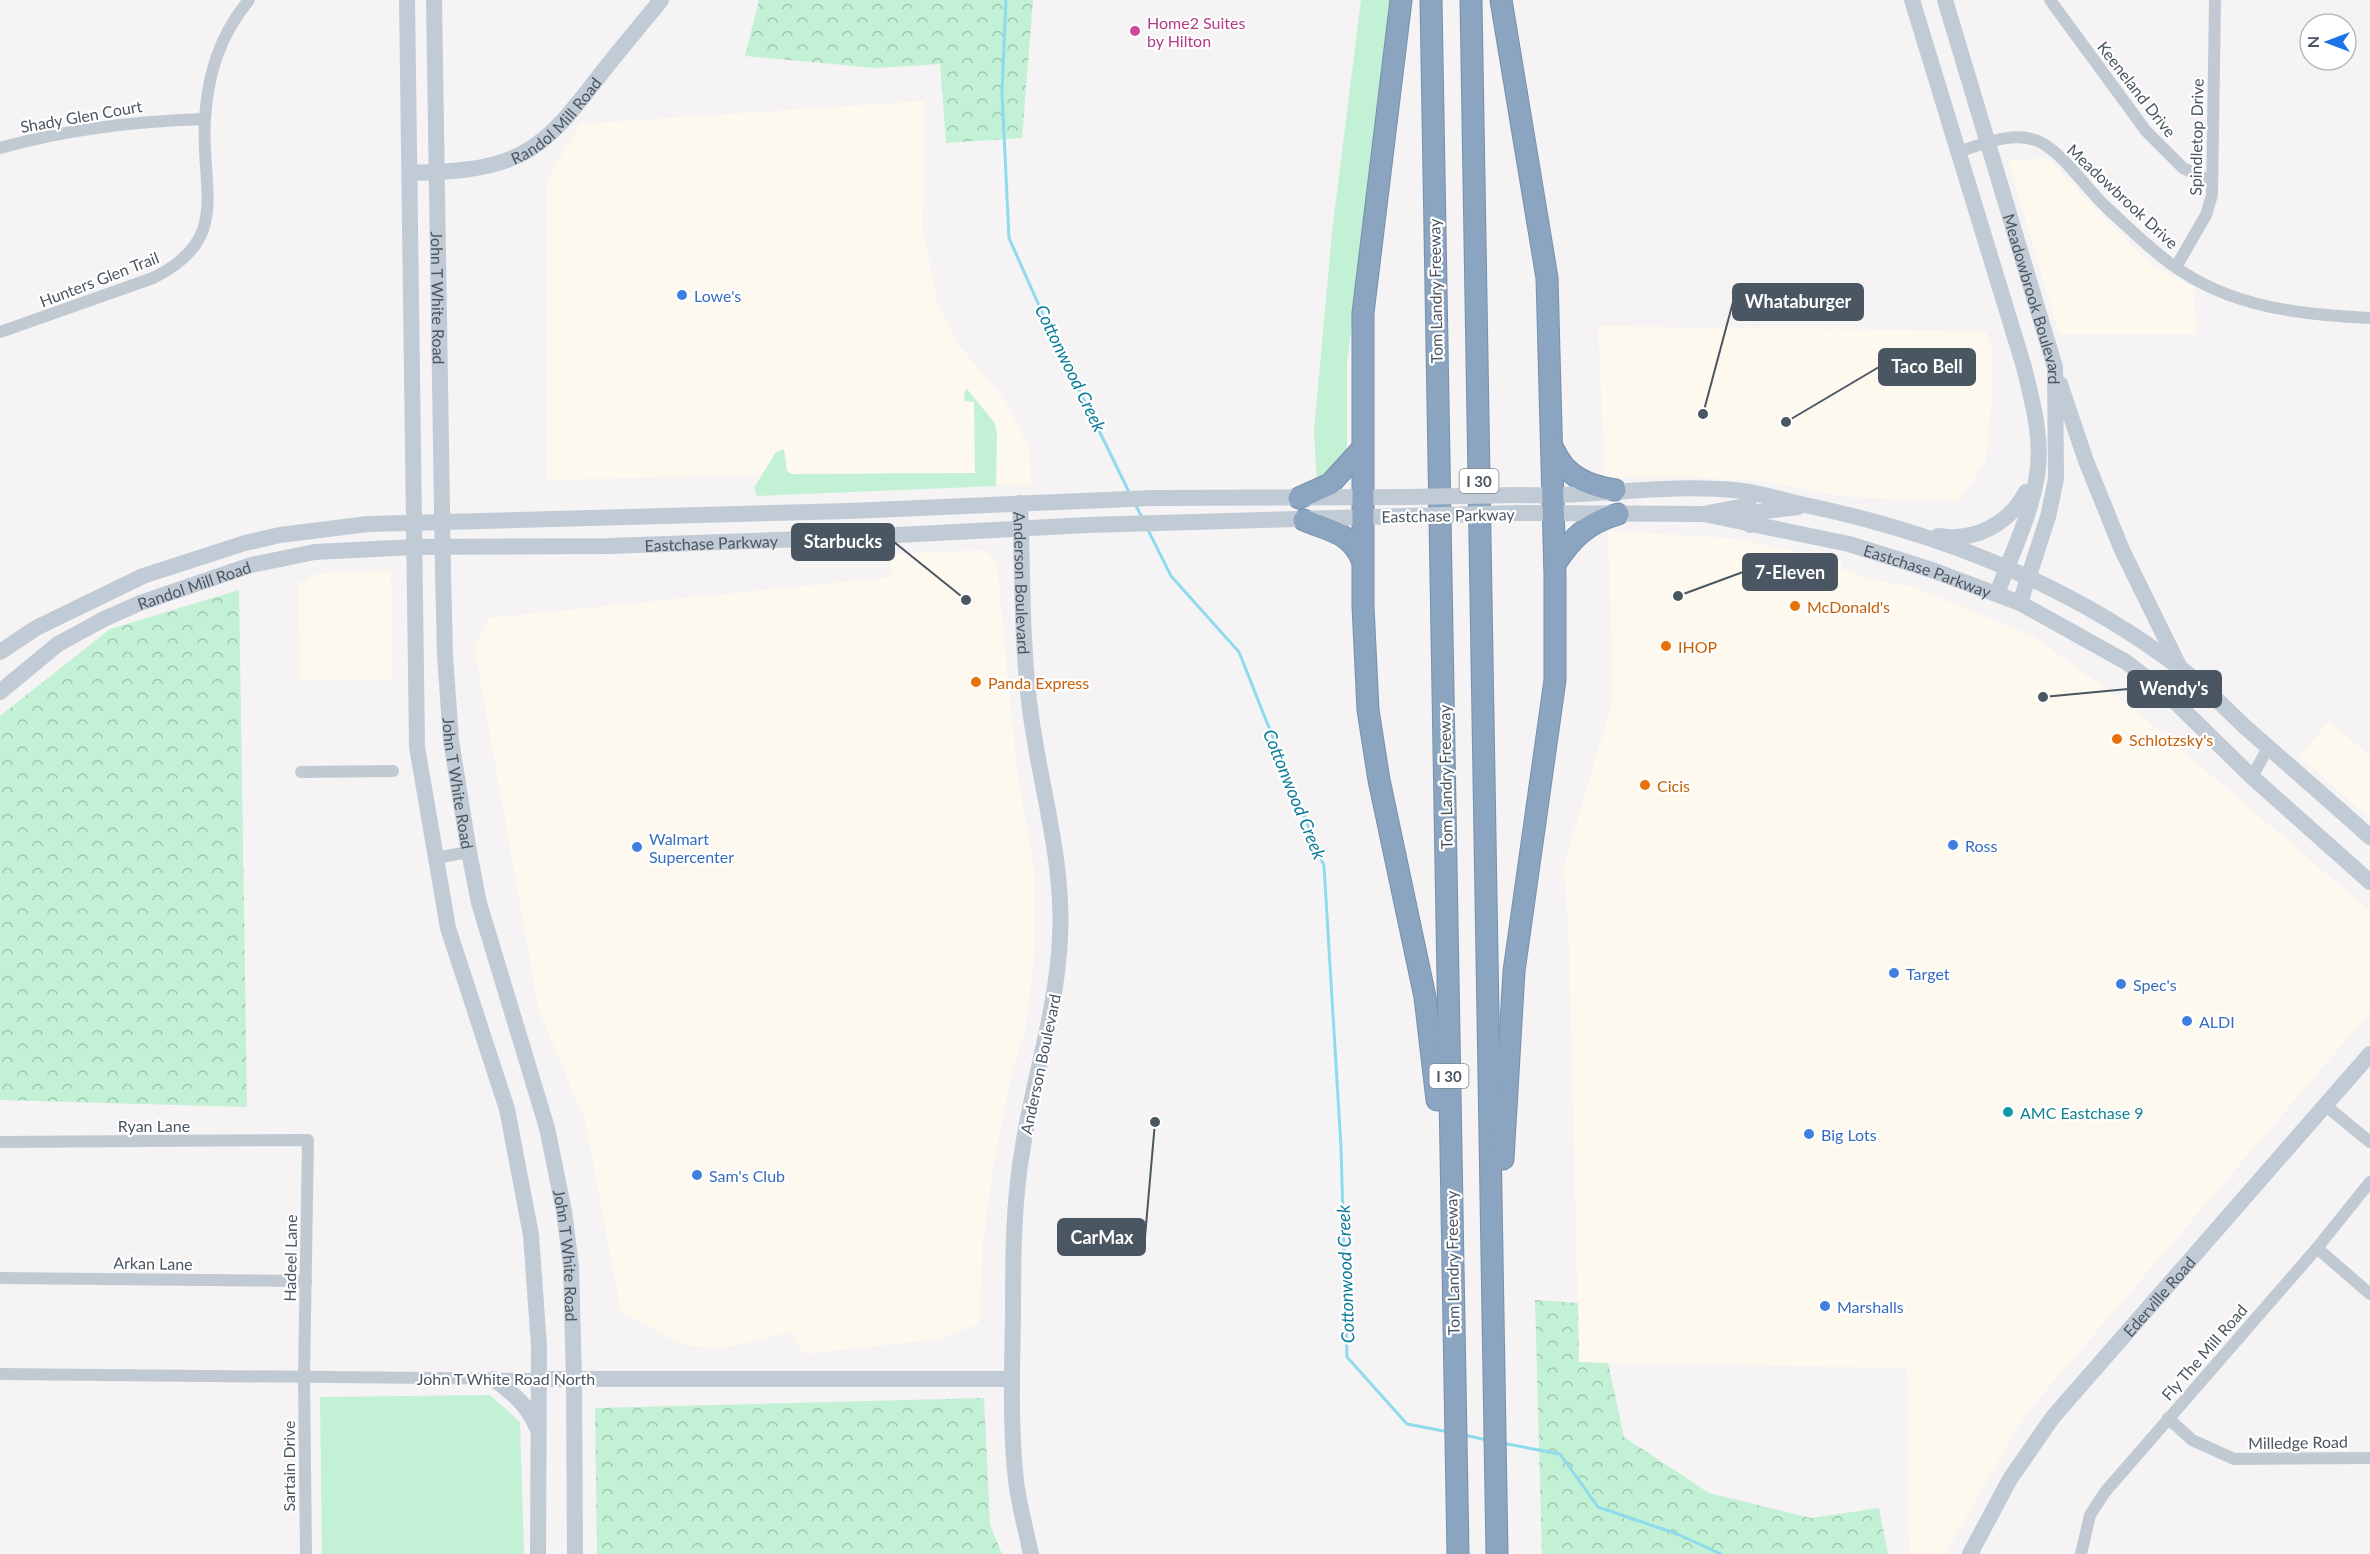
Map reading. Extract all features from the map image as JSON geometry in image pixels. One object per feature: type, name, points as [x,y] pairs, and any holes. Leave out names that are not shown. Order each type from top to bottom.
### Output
[{"type":"highway","points":[[1401,0],[1362,313],[1362,561],[1368,710],[1378,780],[1425,998],[1450,1216]]},
{"type":"highway","name":"Tom Landry Freeway","points":[[1431,0],[1450,1216],[1458,1554]]},
{"type":"highway","name":"I 30","points":[[1471,0],[1497,1554]]},
{"type":"highway","points":[[1494,1381],[1501,1353],[1504,1137],[1514,971],[1555,680],[1553,449],[1547,278],[1501,0]]},
{"type":"highway","points":[[1299,498],[1330,484],[1362,449]]},
{"type":"highway","points":[[1553,449],[1559,462],[1570,473],[1597,487],[1615,490]]},
{"type":"highway","points":[[1555,564],[1580,531],[1598,520],[1618,514]]},
{"type":"highway","points":[[1304,520],[1332,530],[1356,545],[1362,561]]},
{"type":"main road","name":"John T White Road","points":[[407,0],[417,747],[448,928],[507,1109],[535,1275],[538,1379],[538,1554]]},
{"type":"main road","name":"John T White Road","points":[[434,0],[442,547],[445,654],[451,740],[468,852],[479,903],[547,1128],[564,1211],[571,1266],[575,1554]]},
{"type":"main road","name":"Randol Mill Road","points":[[410,173],[437,172],[507,160],[523,153],[547,136],[569,114],[662,0]]},
{"type":"main road","name":"Meadowbrook Boulevard","points":[[1912,0],[2024,367],[2036,420],[2037,480],[2018,543],[1997,594]]},
{"type":"main road","name":"Meadowbrook Boulevard","points":[[1945,0],[1990,142],[2019,253],[2055,367],[2056,479],[2048,517],[2020,603]]},
{"type":"main road","points":[[2055,367],[2086,461],[2118,540],[2180,667]]},
{"type":"main road","points":[[1916,533],[1952,538],[1987,530],[2016,510],[2037,470]]},
{"type":"main road","name":"Eastchase Parkway","points":[[413,522],[491,523],[1193,497],[1299,498],[1405,516],[1519,513],[1615,490],[1697,488],[1753,494],[1916,533],[2030,577],[2099,614],[2180,667],[2370,837]]},
{"type":"main road","points":[[1704,514],[1745,506],[1753,494]]},
{"type":"main road","name":"Eastchase Parkway","points":[[414,547],[590,546],[1021,527],[1304,520],[1406,497],[1519,495],[1554,505],[1618,514],[1704,514],[1849,544],[1932,570],[2020,603],[2126,662],[2165,692],[2252,777],[2370,882]]},
{"type":"main road","name":"Anderson Boulevard","points":[[1020,503],[1029,694],[1058,861],[1060,937],[1054,1006],[1023,1145],[1016,1199],[1012,1434],[1016,1483],[1031,1554]]},
{"type":"main road","points":[[1750,525],[1757,512],[1790,510],[1804,505]]},
{"type":"main road","points":[[742,514],[743,541]]},
{"type":"main road","name":"Randol Mill Road","points":[[0,652],[36,628],[142,576],[245,543],[368,524],[413,522]]},
{"type":"main road","name":"Randol Mill Road","points":[[0,692],[58,644],[141,603],[272,560],[315,552],[414,547]]},
{"type":"main road","name":"Ederville Road","points":[[1970,1554],[2010,1479],[2053,1417],[2370,1054]]},
{"type":"main road","points":[[494,1379],[519,1398],[530,1411],[538,1431]]},
{"type":"main road","name":"John T White Road North","points":[[538,1379],[1012,1379]]},
{"type":"street","name":"Hunters Glen Trail","points":[[0,332],[153,278],[176,267],[199,241],[208,212],[205,120],[213,61],[236,15],[249,0]]},
{"type":"street","name":"Keeneland Drive","points":[[2050,0],[2146,131],[2183,168],[2212,182]]},
{"type":"street","name":"Spindletop Drive","points":[[2176,267],[2206,215],[2212,195],[2215,0]]},
{"type":"street","name":"Shady Glen Court","points":[[0,148],[33,139],[137,121],[205,120]]},
{"type":"street","name":"Meadowbrook Drive","points":[[1958,152],[1990,142],[2023,137],[2042,143],[2110,210],[2176,267],[2216,289],[2270,308],[2370,318]]},
{"type":"street","points":[[2252,777],[2269,746]]},
{"type":"street","points":[[301,772],[393,771]]},
{"type":"street","points":[[435,858],[468,852]]},
{"type":"street","points":[[2326,1106],[2370,1142]]},
{"type":"street","name":"Ryan Lane","points":[[0,1142],[308,1140]]},
{"type":"street","name":"Hadeel Lane","points":[[304,1377],[308,1140]]},
{"type":"street","name":"Fly The Mill Road","points":[[2081,1554],[2085,1531],[2098,1502],[2168,1418],[2317,1248],[2370,1182]]},
{"type":"street","points":[[2317,1248],[2370,1294]]},
{"type":"street","name":"Arkan Lane","points":[[0,1278],[306,1281]]},
{"type":"street","name":"John T White Road North","points":[[0,1374],[538,1379]]},
{"type":"street","name":"Sartain Drive","points":[[304,1377],[306,1554]]},
{"type":"street","name":"Milledge Road","points":[[2168,1418],[2192,1440],[2234,1459],[2370,1458]]},
{"type":"shaded area","points":[[924,101],[923,229],[937,301],[960,346],[1005,401],[1029,448],[1031,486],[779,475],[547,480],[547,179],[580,124]]},
{"type":"shaded area","points":[[2047,158],[2152,266],[2194,287],[2196,334],[2059,334],[2008,161]]},
{"type":"shaded area","points":[[1598,326],[1986,331],[1992,349],[1993,385],[1986,460],[1959,501],[1845,497],[1762,481],[1683,477],[1605,477]]},
{"type":"shaded area","points":[[1608,531],[1731,538],[1843,561],[1841,568],[1870,579],[1914,587],[2035,637],[2140,714],[2370,911],[2370,1012],[2025,1415],[1945,1554],[1909,1554],[1907,1368],[1579,1362],[1569,946],[1564,865],[1613,699]]},
{"type":"shaded area","points":[[986,550],[997,565],[1017,770],[1035,874],[1035,949],[1025,1031],[1012,1071],[992,1174],[983,1244],[979,1324],[939,1339],[804,1354],[792,1332],[723,1348],[683,1345],[621,1312],[585,1120],[539,1011],[474,646],[489,618],[892,577],[889,554]]},
{"type":"shaded area","points":[[391,570],[392,679],[300,679],[298,584],[315,574]]},
{"type":"shaded area","points":[[2329,721],[2370,756],[2370,819],[2299,756]]},
{"type":"green space","points":[[759,0],[1033,0],[1022,138],[946,143],[940,64],[876,68],[745,56]]},
{"type":"green space","points":[[1361,0],[1394,0],[1392,42],[1347,361],[1347,451],[1317,484],[1314,431],[1332,233]]},
{"type":"green space","points":[[967,389],[994,422],[997,433],[996,486],[757,496],[754,488],[776,452],[784,449],[787,471],[792,474],[975,473],[974,402],[964,401]]},
{"type":"green space","points":[[239,590],[247,1107],[0,1100],[0,716],[110,629]]},
{"type":"green space","points":[[1535,1300],[1578,1303],[1579,1362],[1608,1363],[1624,1437],[1709,1493],[1811,1518],[1879,1508],[1888,1554],[1542,1554]]},
{"type":"green space","points":[[490,1395],[520,1422],[524,1554],[322,1554],[320,1397]]},
{"type":"green space","points":[[984,1398],[990,1525],[1002,1554],[597,1554],[595,1408]]},
{"type":"waterway","name":"Cottonwood Creek","points":[[1006,0],[1002,92],[1009,238],[1049,328],[1129,492]]},
{"type":"waterway","name":"Cottonwood Creek","points":[[1136,506],[1143,519]]},
{"type":"waterway","name":"Cottonwood Creek","points":[[1148,530],[1171,576],[1239,652],[1324,866],[1341,1147],[1347,1357],[1407,1424],[1449,1432]]},
{"type":"waterway","name":"Cottonwood Creek","points":[[1464,1435],[1487,1440]]},
{"type":"waterway","name":"Cottonwood Creek","points":[[1502,1443],[1560,1454],[1598,1507],[1677,1534],[1721,1554]]},
{"type":"place","name":"Home2 Suites by Hilton","points":[[1135,31]]},
{"type":"place","name":"Lowe's","points":[[682,295]]},
{"type":"place","name":"Whataburger","points":[[1703,414]]},
{"type":"place","name":"Taco Bell","points":[[1786,422]]},
{"type":"place","name":"7-Eleven","points":[[1678,596]]},
{"type":"place","name":"Starbucks","points":[[966,600]]},
{"type":"place","name":"McDonald's","points":[[1795,606]]},
{"type":"place","name":"IHOP","points":[[1666,646]]},
{"type":"place","name":"Panda Express","points":[[976,682]]},
{"type":"place","name":"Wendy's","points":[[2043,697]]},
{"type":"place","name":"Schlotzsky's","points":[[2117,739]]},
{"type":"place","name":"Cicis","points":[[1645,785]]},
{"type":"place","name":"Ross","points":[[1953,845]]},
{"type":"place","name":"Walmart Supercenter","points":[[637,847]]},
{"type":"place","name":"Target","points":[[1894,973]]},
{"type":"place","name":"Spec's","points":[[2121,984]]},
{"type":"place","name":"ALDI","points":[[2187,1021]]},
{"type":"place","name":"AMC Eastchase 9","points":[[2008,1112]]},
{"type":"place","name":"CarMax","points":[[1155,1122]]},
{"type":"place","name":"Big Lots","points":[[1809,1134]]},
{"type":"place","name":"Sam's Club","points":[[697,1175]]},
{"type":"place","name":"Marshalls","points":[[1825,1306]]}]
